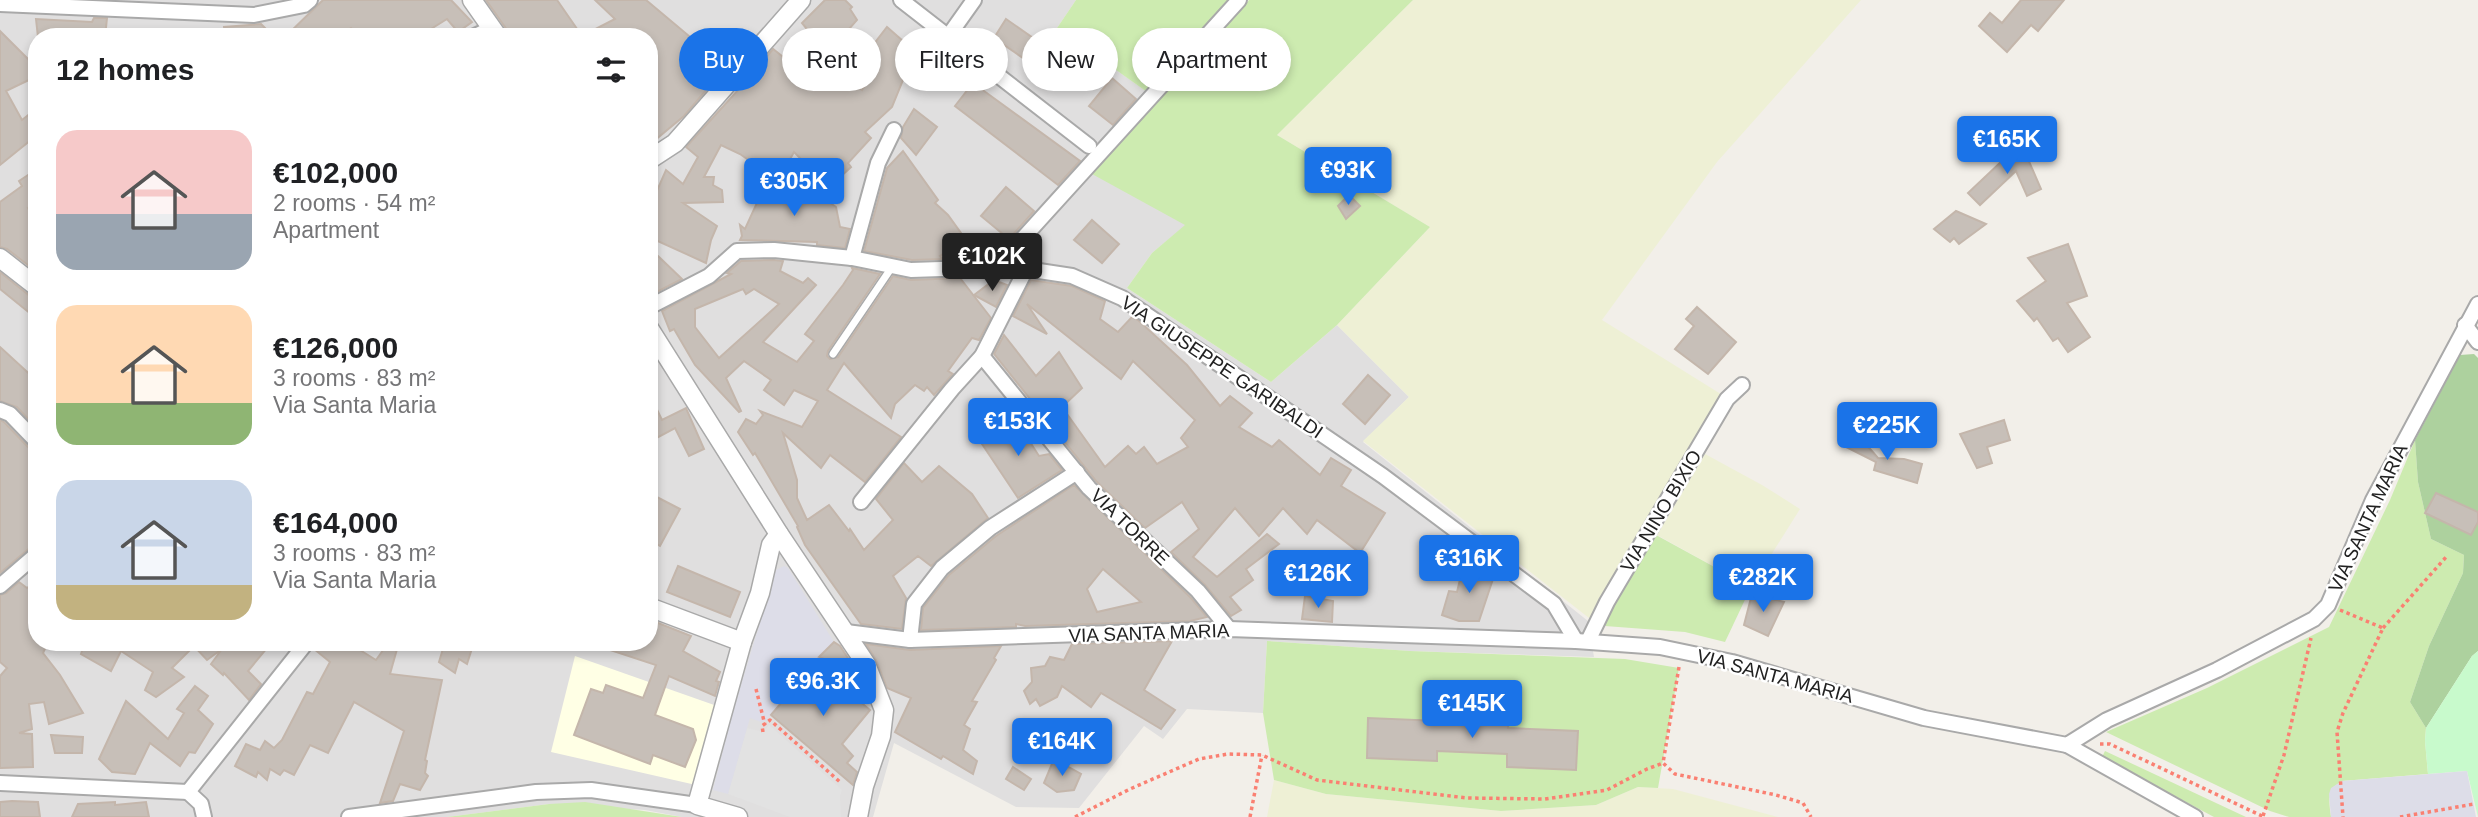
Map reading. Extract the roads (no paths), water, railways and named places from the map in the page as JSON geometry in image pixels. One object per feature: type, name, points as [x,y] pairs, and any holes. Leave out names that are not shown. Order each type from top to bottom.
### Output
[{"type":"street","points":[[0,4],[80,3],[254,15],[304,5],[310,0]]},
{"type":"street","points":[[472,0],[492,28]]},
{"type":"street","points":[[658,153],[675,143],[800,0]]},
{"type":"street","points":[[901,0],[935,28]]},
{"type":"street","points":[[954,28],[974,0]]},
{"type":"street","points":[[1002,267],[1014,248],[1240,0]]},
{"type":"street","points":[[1008,84],[1089,146]]},
{"type":"street","points":[[852,258],[878,163],[894,130]]},
{"type":"street","name":"VIA GIUSEPPE GARIBALDI","points":[[658,302],[709,276],[737,251],[774,250],[852,258],[911,270],[1002,267],[1072,276],[1122,298],[1383,476],[1554,604],[1582,641]]},
{"type":"street","points":[[0,258],[28,280]]},
{"type":"street","points":[[861,502],[982,356],[1026,269]]},
{"type":"street","name":"VIA SANTA MARIA","points":[[846,632],[910,640],[1229,629],[1582,641],[1660,647],[1732,662],[1924,718],[2067,745],[2107,720],[2217,670],[2315,619],[2328,605],[2373,500],[2478,304]]},
{"type":"street","points":[[2465,325],[2478,342]]},
{"type":"street","points":[[658,342],[779,534],[866,664],[884,710],[881,736],[864,786],[858,817]]},
{"type":"street","name":"VIA TORRE","points":[[982,356],[1089,488],[1198,591],[1229,629]]},
{"type":"street","name":"VIA NINO BIXIO","points":[[1582,641],[1727,399],[1742,385]]},
{"type":"street","points":[[0,410],[10,414],[28,433]]},
{"type":"street","points":[[910,640],[914,604],[942,568],[990,528],[1077,472]]},
{"type":"street","points":[[698,805],[742,642],[760,593],[771,545],[779,534]]},
{"type":"street","points":[[0,586],[28,562]]},
{"type":"street","points":[[658,610],[742,642]]},
{"type":"street","points":[[188,792],[300,651]]},
{"type":"street","points":[[2067,745],[2195,817]]},
{"type":"street","points":[[0,783],[188,792],[201,804],[204,817]]},
{"type":"street","points":[[349,817],[536,792],[591,790],[698,805],[738,817]]},
{"type":"lane","points":[[834,354],[892,266]]}]
